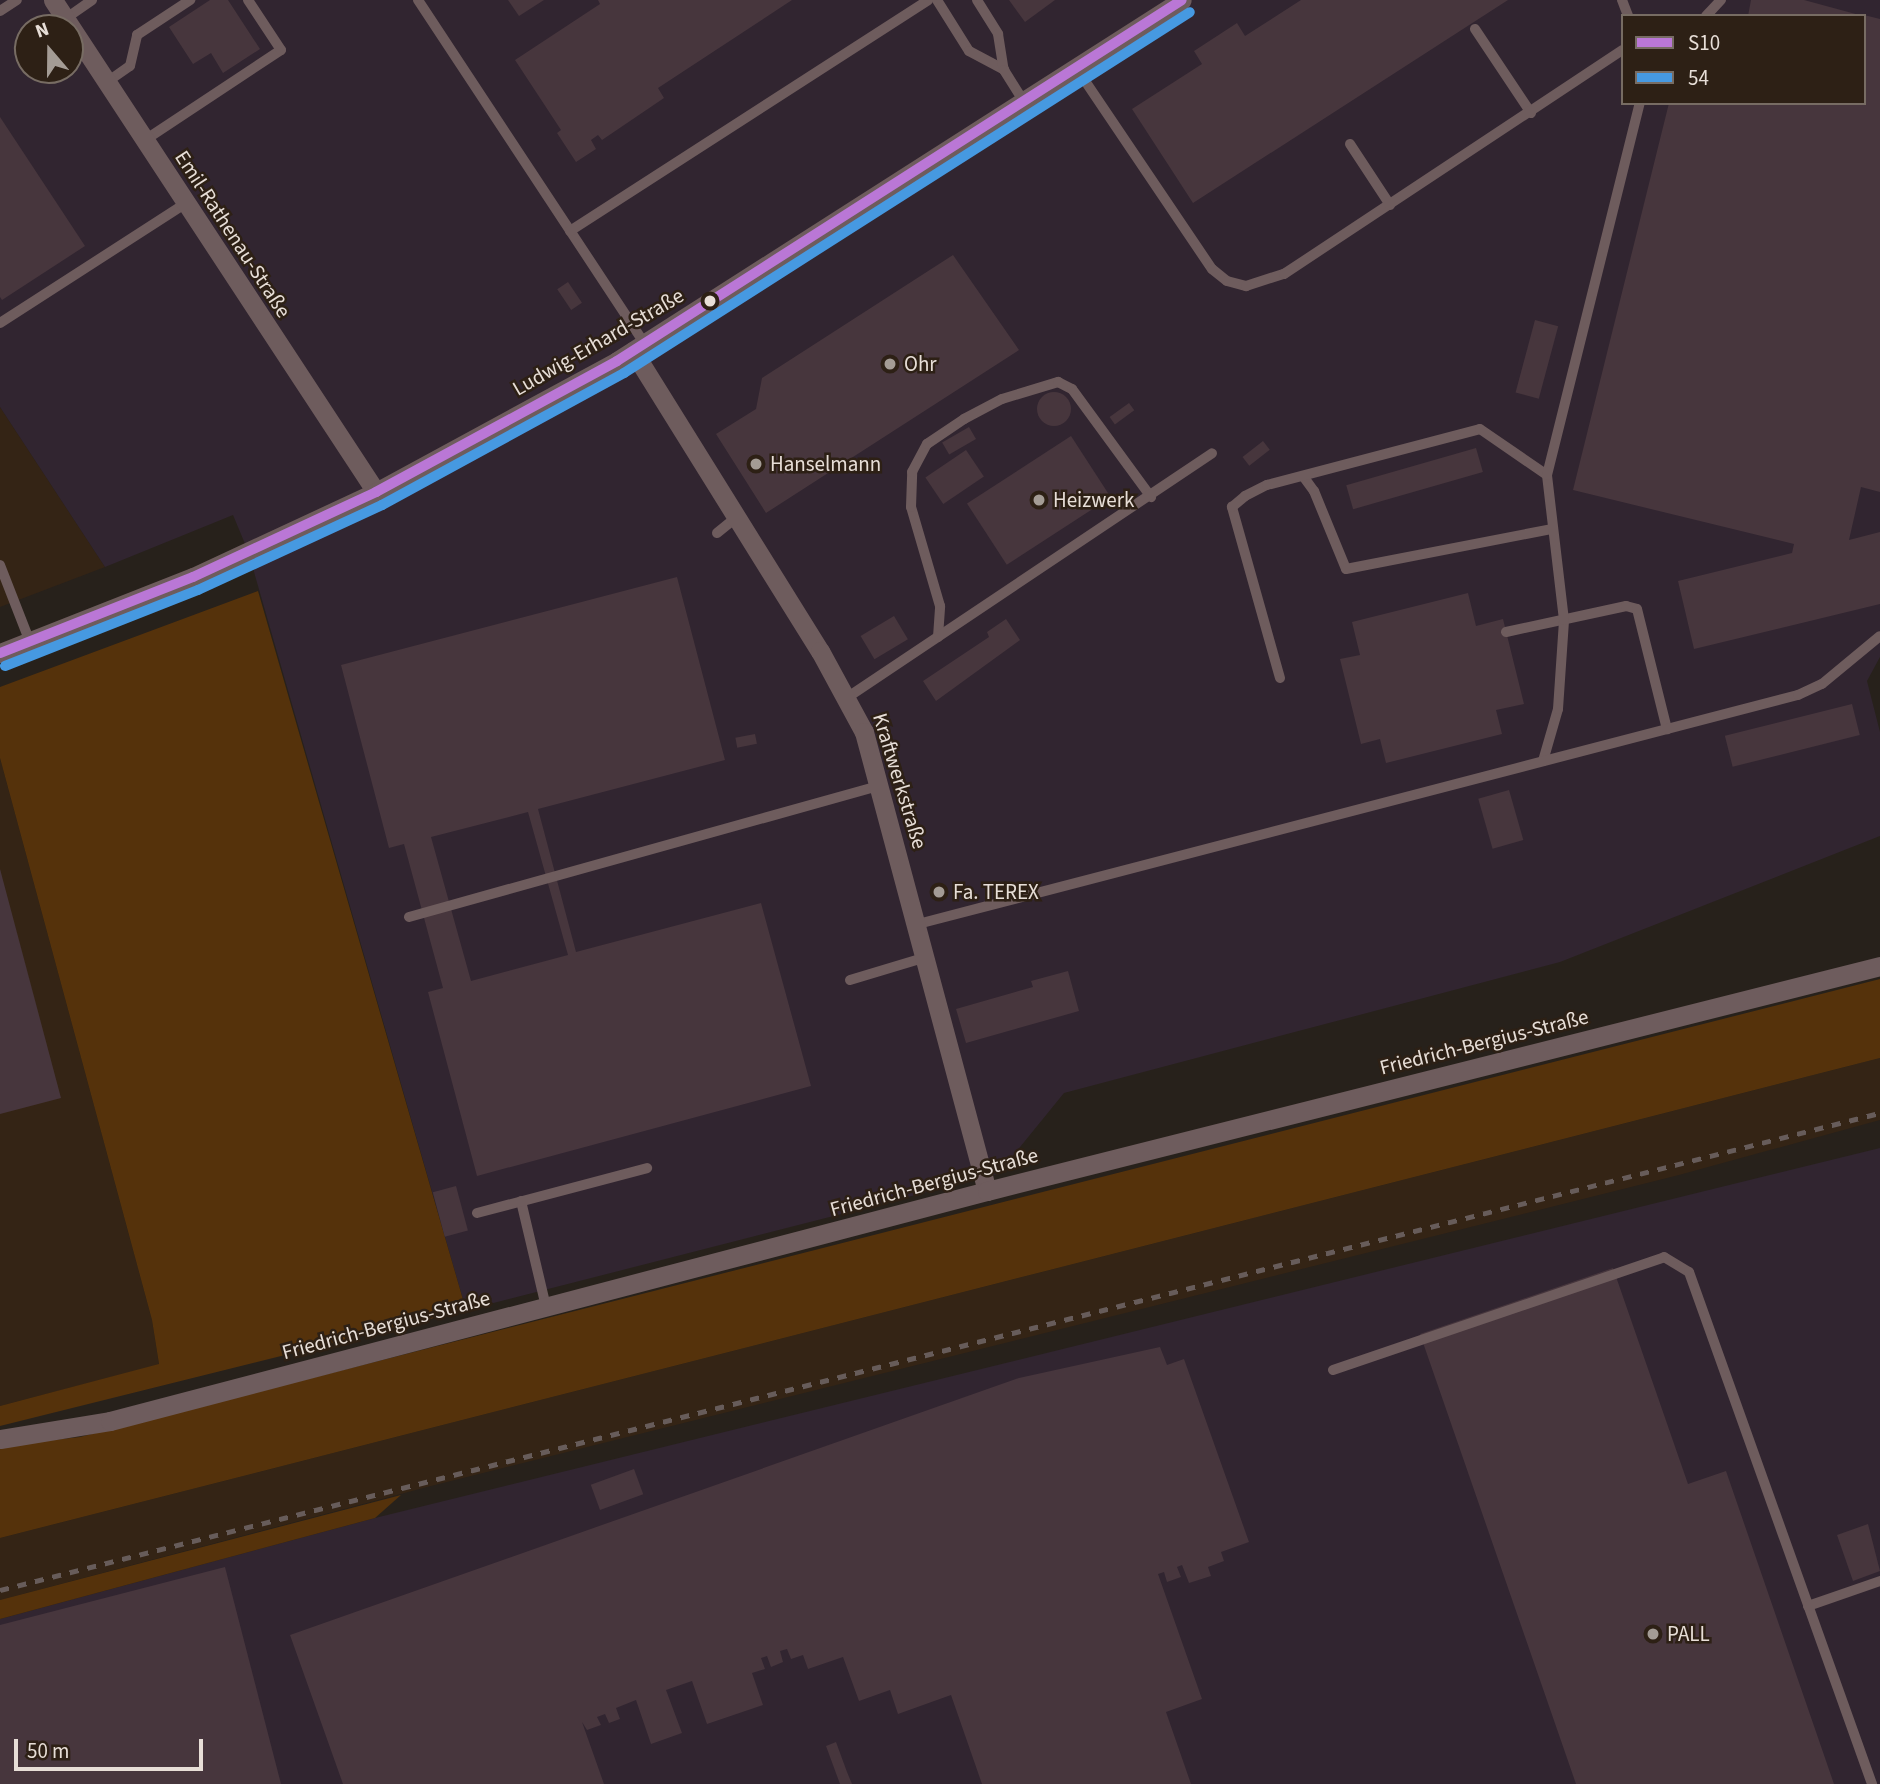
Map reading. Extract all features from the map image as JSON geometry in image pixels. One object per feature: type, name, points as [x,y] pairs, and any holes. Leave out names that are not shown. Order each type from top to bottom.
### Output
[{"type":"street","name":"Ludwig-Erhard-Straße","points":[[0,653],[193,577],[376,492],[639,348],[1182,0]]},
{"type":"street","name":"Emil-Rathenau-Straße","points":[[84,48],[376,492]]},
{"type":"street","name":"Kraftwerkstraße","points":[[639,348],[848,697],[881,785],[987,1191]]},
{"type":"street","name":"Friedrich-Bergius-Straße","points":[[0,1439],[110,1421],[987,1191],[1880,966]]},
{"type":"lane","points":[[0,11],[17,0]]},
{"type":"lane","points":[[72,14],[92,0]]},
{"type":"lane","points":[[107,82],[130,66],[137,34],[190,0]]},
{"type":"lane","points":[[145,140],[281,50],[248,0]]},
{"type":"lane","points":[[418,0],[570,231],[639,348]]},
{"type":"lane","points":[[570,231],[928,0]]},
{"type":"lane","points":[[937,0],[969,51],[1004,70]]},
{"type":"lane","points":[[977,0],[998,34],[1004,70],[1025,102]]},
{"type":"lane","points":[[1708,14],[1721,0]]},
{"type":"lane","points":[[1475,29],[1531,113]]},
{"type":"lane","points":[[1077,69],[1212,270],[1227,281],[1246,286],[1265,284],[1531,113],[1621,51]]},
{"type":"lane","points":[[1543,761],[1558,709],[1564,620],[1551,529],[1547,475],[1640,105]]},
{"type":"lane","points":[[1350,144],[1390,205]]},
{"type":"lane","points":[[0,323],[186,203]]},
{"type":"lane","points":[[937,637],[940,606],[911,507],[912,472],[927,444],[964,419],[1002,399],[1058,382],[1072,388],[1151,497]]},
{"type":"lane","points":[[1280,678],[1232,507],[1267,485],[1480,429],[1547,475]]},
{"type":"lane","points":[[848,697],[1151,497],[1212,453]]},
{"type":"lane","points":[[1303,476],[1314,491],[1346,569],[1551,529]]},
{"type":"lane","points":[[717,533],[738,516]]},
{"type":"lane","points":[[0,565],[30,642]]},
{"type":"lane","points":[[1506,632],[1626,606],[1637,609],[1667,729]]},
{"type":"lane","points":[[918,924],[1798,695],[1822,684],[1880,636]]},
{"type":"lane","points":[[409,917],[881,785]]},
{"type":"lane","points":[[850,980],[926,957]]},
{"type":"lane","points":[[477,1213],[647,1168]]},
{"type":"lane","points":[[521,1201],[546,1307]]},
{"type":"lane","points":[[1333,1370],[1664,1257],[1689,1272],[1872,1784]]},
{"type":"lane","points":[[1808,1606],[1880,1581]]},
{"type":"shaded area","points":[[0,0],[1880,0],[1880,657],[1867,681],[1880,732],[1880,836],[1560,962],[1064,1093],[998,1174],[466,1310],[248,551],[233,515],[105,567],[0,407]]},
{"type":"shaded area","points":[[0,407],[105,567],[0,607]]},
{"type":"shaded area","points":[[258,591],[466,1310],[0,1426],[0,1406],[159,1364],[152,1320],[0,758],[0,687]]},
{"type":"shaded area","points":[[0,758],[152,1320],[159,1365],[0,1406]]},
{"type":"shaded area","points":[[1880,979],[1880,1058],[0,1538],[0,1446],[80,1437]]},
{"type":"shaded area","points":[[1880,1058],[1880,1120],[1679,1175],[431,1486],[0,1600],[0,1538]]},
{"type":"shaded area","points":[[1880,1148],[1880,1784],[0,1784],[0,1619],[375,1518]]},
{"type":"shaded area","points":[[401,1495],[375,1518],[0,1619],[0,1600]]},
{"type":"building","points":[[210,0],[228,0],[260,49],[223,73],[211,53],[193,64],[169,27]]},
{"type":"building","points":[[508,0],[544,0],[519,16]]},
{"type":"building","points":[[598,0],[792,0],[658,88],[664,98],[602,140],[598,135],[591,140],[596,149],[576,162],[557,133],[561,130],[515,60],[600,4]]},
{"type":"building","points":[[1009,0],[1055,0],[1025,22]]},
{"type":"building","points":[[1301,0],[1508,0],[1193,203],[1132,109],[1202,64],[1194,51],[1237,23],[1245,36]]},
{"type":"building","points":[[1751,0],[1804,0],[1856,14],[1748,14]]},
{"type":"building","points":[[1866,16],[1880,19],[1880,492],[1861,487],[1849,540],[1880,532],[1880,604],[1694,649],[1678,581],[1792,553],[1794,544],[1573,490],[1669,105],[1866,105]]},
{"type":"building","points":[[0,117],[85,246],[2,300],[0,297]]},
{"type":"building","name":"Ohr","points":[[953,255],[1019,350],[766,513],[716,434],[756,409],[762,378]]},
{"type":"building","points":[[568,282],[582,303],[571,310],[557,289]]},
{"type":"building","points":[[1535,320],[1558,326],[1539,399],[1516,392]]},
{"type":"building","points":[[1054,392],[1066,397],[1071,409],[1066,421],[1054,426],[1042,421],[1037,409],[1042,397]]},
{"type":"building","points":[[1129,403],[1134,410],[1115,424],[1110,417]]},
{"type":"building","points":[[969,427],[976,439],[949,455],[942,442]]},
{"type":"building","name":"Heizwerk","points":[[1071,436],[1111,497],[1007,565],[967,504]]},
{"type":"building","points":[[1263,441],[1270,450],[1249,466],[1243,457]]},
{"type":"building","points":[[1476,448],[1483,472],[1353,509],[1346,485]]},
{"type":"building","points":[[966,450],[984,477],[943,504],[925,477]]},
{"type":"building","points":[[677,577],[725,760],[538,809],[576,952],[761,903],[811,1086],[477,1176],[428,992],[443,988],[404,844],[389,848],[341,665]],"holes":[[[528,812],[568,955],[471,981],[431,837]]]},
{"type":"building","points":[[1468,593],[1476,626],[1503,619],[1524,704],[1496,710],[1502,734],[1386,763],[1380,739],[1361,744],[1340,659],[1360,655],[1352,622]]},
{"type":"building","points":[[894,616],[908,639],[874,659],[861,636]]},
{"type":"building","points":[[1006,619],[1020,640],[936,701],[923,681],[989,637],[987,632]]},
{"type":"building","points":[[1852,704],[1860,735],[1733,767],[1725,736]]},
{"type":"building","points":[[755,734],[757,744],[737,748],[735,738]]},
{"type":"building","points":[[1509,790],[1523,840],[1493,849],[1478,799]]},
{"type":"building","points":[[0,869],[61,1098],[0,1114]]},
{"type":"building","points":[[1068,971],[1079,1011],[966,1043],[956,1009],[1033,987],[1031,981]]},
{"type":"building","points":[[456,1186],[468,1230],[445,1237],[433,1192]]},
{"type":"building","name":"PALL","points":[[1613,1268],[1688,1484],[1726,1471],[1834,1784],[1576,1784],[1420,1334]]},
{"type":"building","points":[[1160,1347],[1167,1365],[1184,1359],[1249,1542],[1221,1552],[1224,1561],[1208,1567],[1211,1576],[1189,1583],[1182,1565],[1177,1567],[1181,1577],[1167,1582],[1164,1572],[1158,1574],[1202,1699],[1166,1712],[1191,1784],[982,1784],[951,1695],[898,1714],[890,1690],[859,1701],[843,1657],[808,1669],[803,1655],[791,1659],[787,1649],[780,1651],[783,1662],[771,1667],[767,1656],[761,1658],[765,1669],[752,1673],[763,1705],[707,1724],[692,1681],[666,1690],[682,1733],[651,1744],[636,1700],[616,1708],[620,1719],[609,1723],[605,1714],[597,1717],[601,1725],[587,1730],[582,1722],[604,1784],[343,1784],[290,1635],[1019,1378]]},
{"type":"building","points":[[634,1469],[643,1494],[600,1510],[591,1485]]},
{"type":"building","points":[[1868,1524],[1880,1571],[1853,1581],[1837,1535]]},
{"type":"building","points":[[225,1567],[281,1784],[0,1784],[0,1625]]},
{"type":"building","points":[[836,1742],[852,1784],[840,1784],[826,1746]]},
{"type":"railway","points":[[0,1590],[1880,1113]]},
{"type":"transit line","name":"S10","points":[[0,653],[193,577],[376,492],[617,361],[1182,0]]},
{"type":"transit line","name":"54","points":[[5,666],[198,590],[382,505],[624,373],[1190,12]]},
{"type":"place","name":"Ohr","points":[[890,364]]},
{"type":"place","name":"Hanselmann","points":[[756,464]]},
{"type":"place","name":"Heizwerk","points":[[1039,500]]},
{"type":"place","name":"Fa. TEREX","points":[[939,892]]},
{"type":"place","name":"PALL","points":[[1653,1634]]}]
